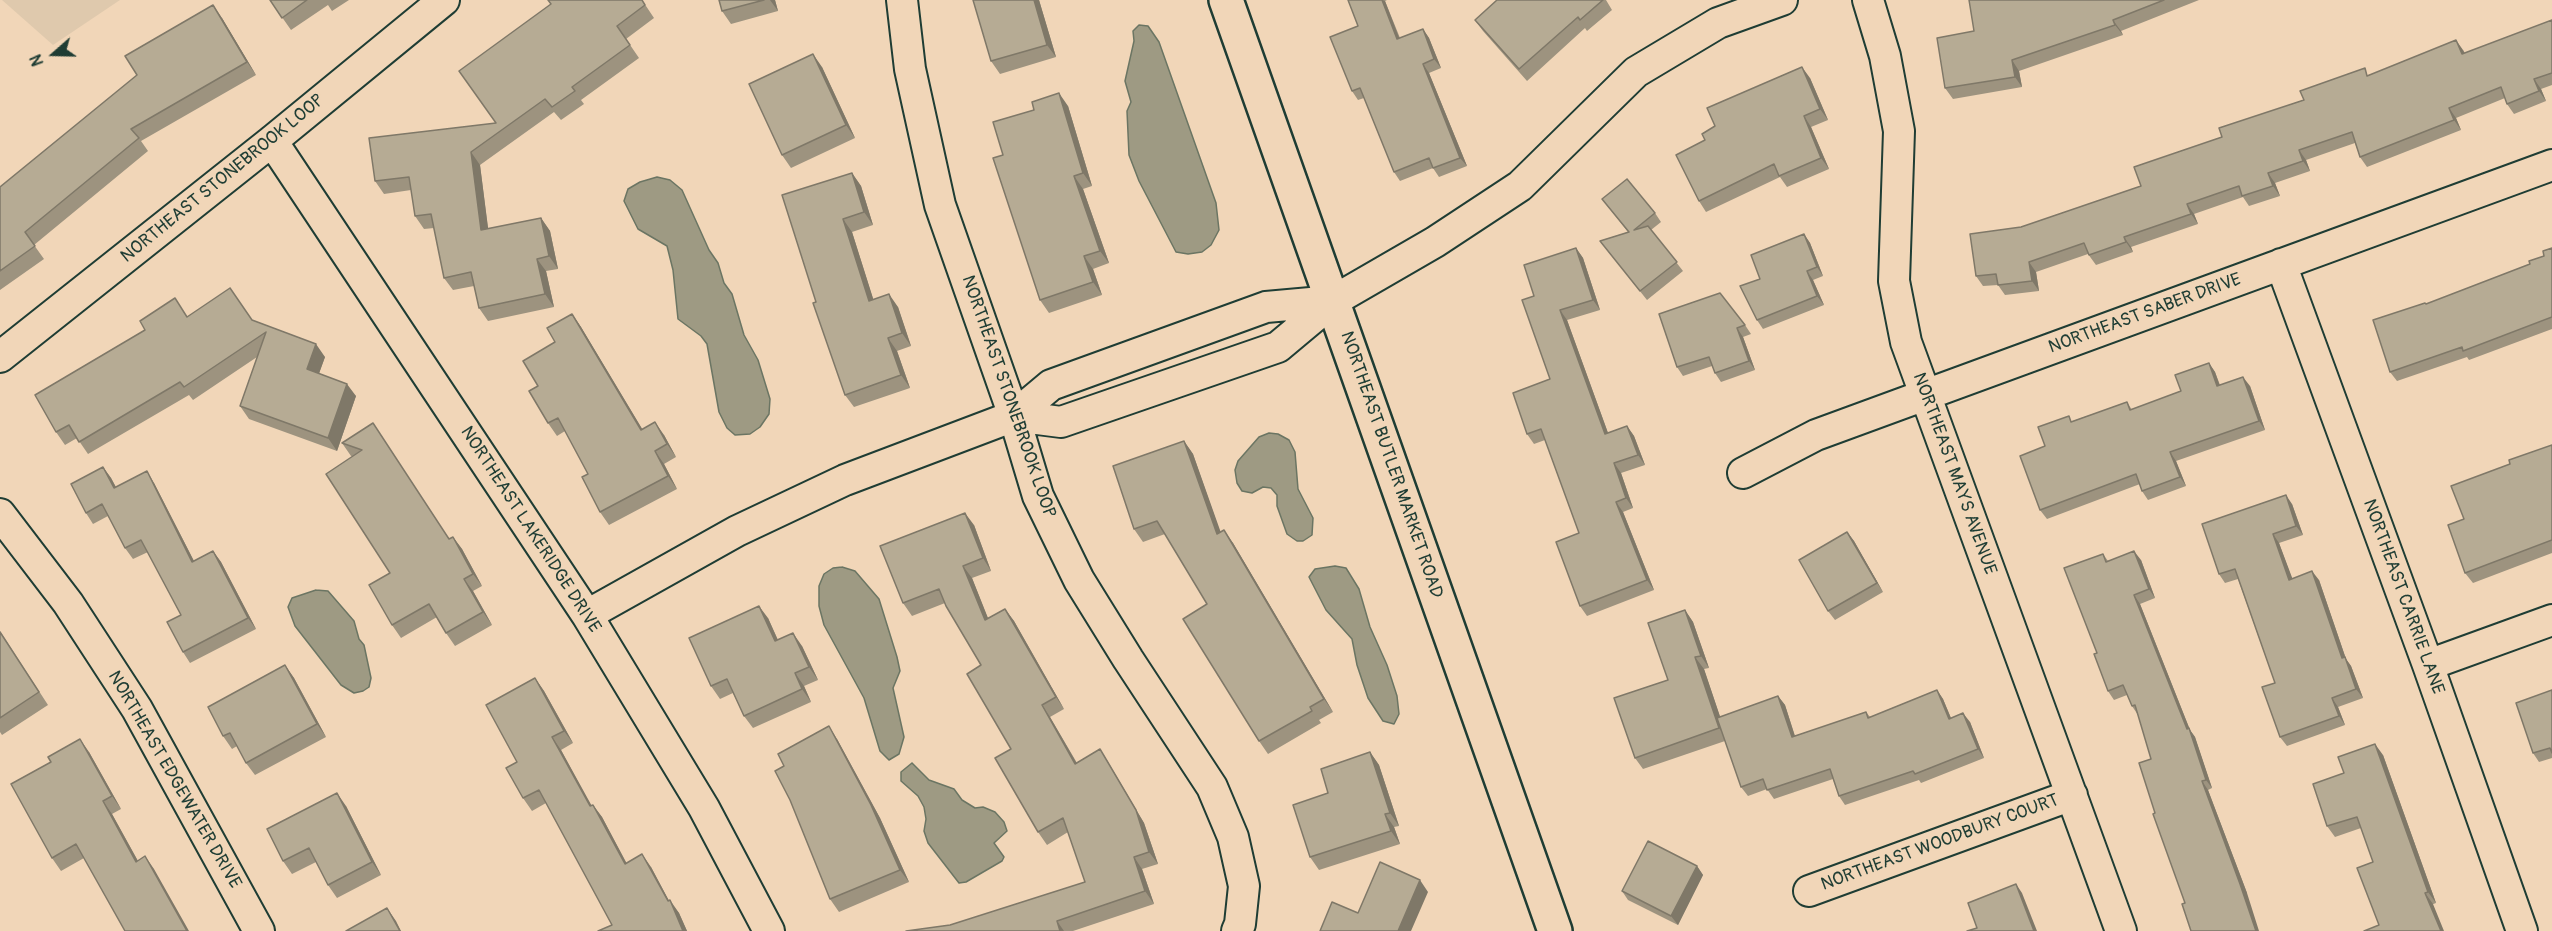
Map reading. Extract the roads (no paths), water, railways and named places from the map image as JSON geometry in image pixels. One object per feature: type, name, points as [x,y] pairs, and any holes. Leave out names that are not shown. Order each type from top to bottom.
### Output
[{"type":"main road","name":"NORTHEAST BUTLER MARKET ROAD","points":[[1226,0],[1555,931]]},
{"type":"street","name":"NORTHEAST STONEBROOK LOOP","points":[[0,357],[272,141],[444,0]]},
{"type":"street","name":"NORTHEAST STONEBROOK LOOP","points":[[902,0],[910,69],[940,205],[1014,416],[1038,496],[1079,580],[1212,787],[1233,837],[1244,886],[1240,924],[1237,931]]},
{"type":"street","points":[[1014,416],[1061,422],[1278,347],[1333,301],[1435,242],[1520,186],[1636,72],[1718,23],[1782,0]]},
{"type":"street","name":"NORTHEAST MAYS AVENUE","points":[[1868,0],[1885,56],[1899,131],[1894,281],[1906,342],[2121,931]]},
{"type":"street","name":"NORTHEAST LAKERIDGE DRIVE","points":[[272,141],[587,615],[704,808],[769,931]]},
{"type":"street","name":"NORTHEAST SABER DRIVE","points":[[1743,473],[1816,435],[2552,165]]},
{"type":"street","name":"NORTHEAST CARRIE LANE","points":[[2281,264],[2428,665],[2522,931]]},
{"type":"street","points":[[587,615],[737,531],[845,480],[1014,416],[1051,385],[1266,307],[1333,301]]},
{"type":"street","name":"NORTHEAST EDGEWATER DRIVE","points":[[0,514],[68,603],[137,708],[259,931]]},
{"type":"street","points":[[2428,665],[2552,620]]},
{"type":"street","name":"NORTHEAST WOODBURY COURT","points":[[1809,891],[2072,795]]}]
